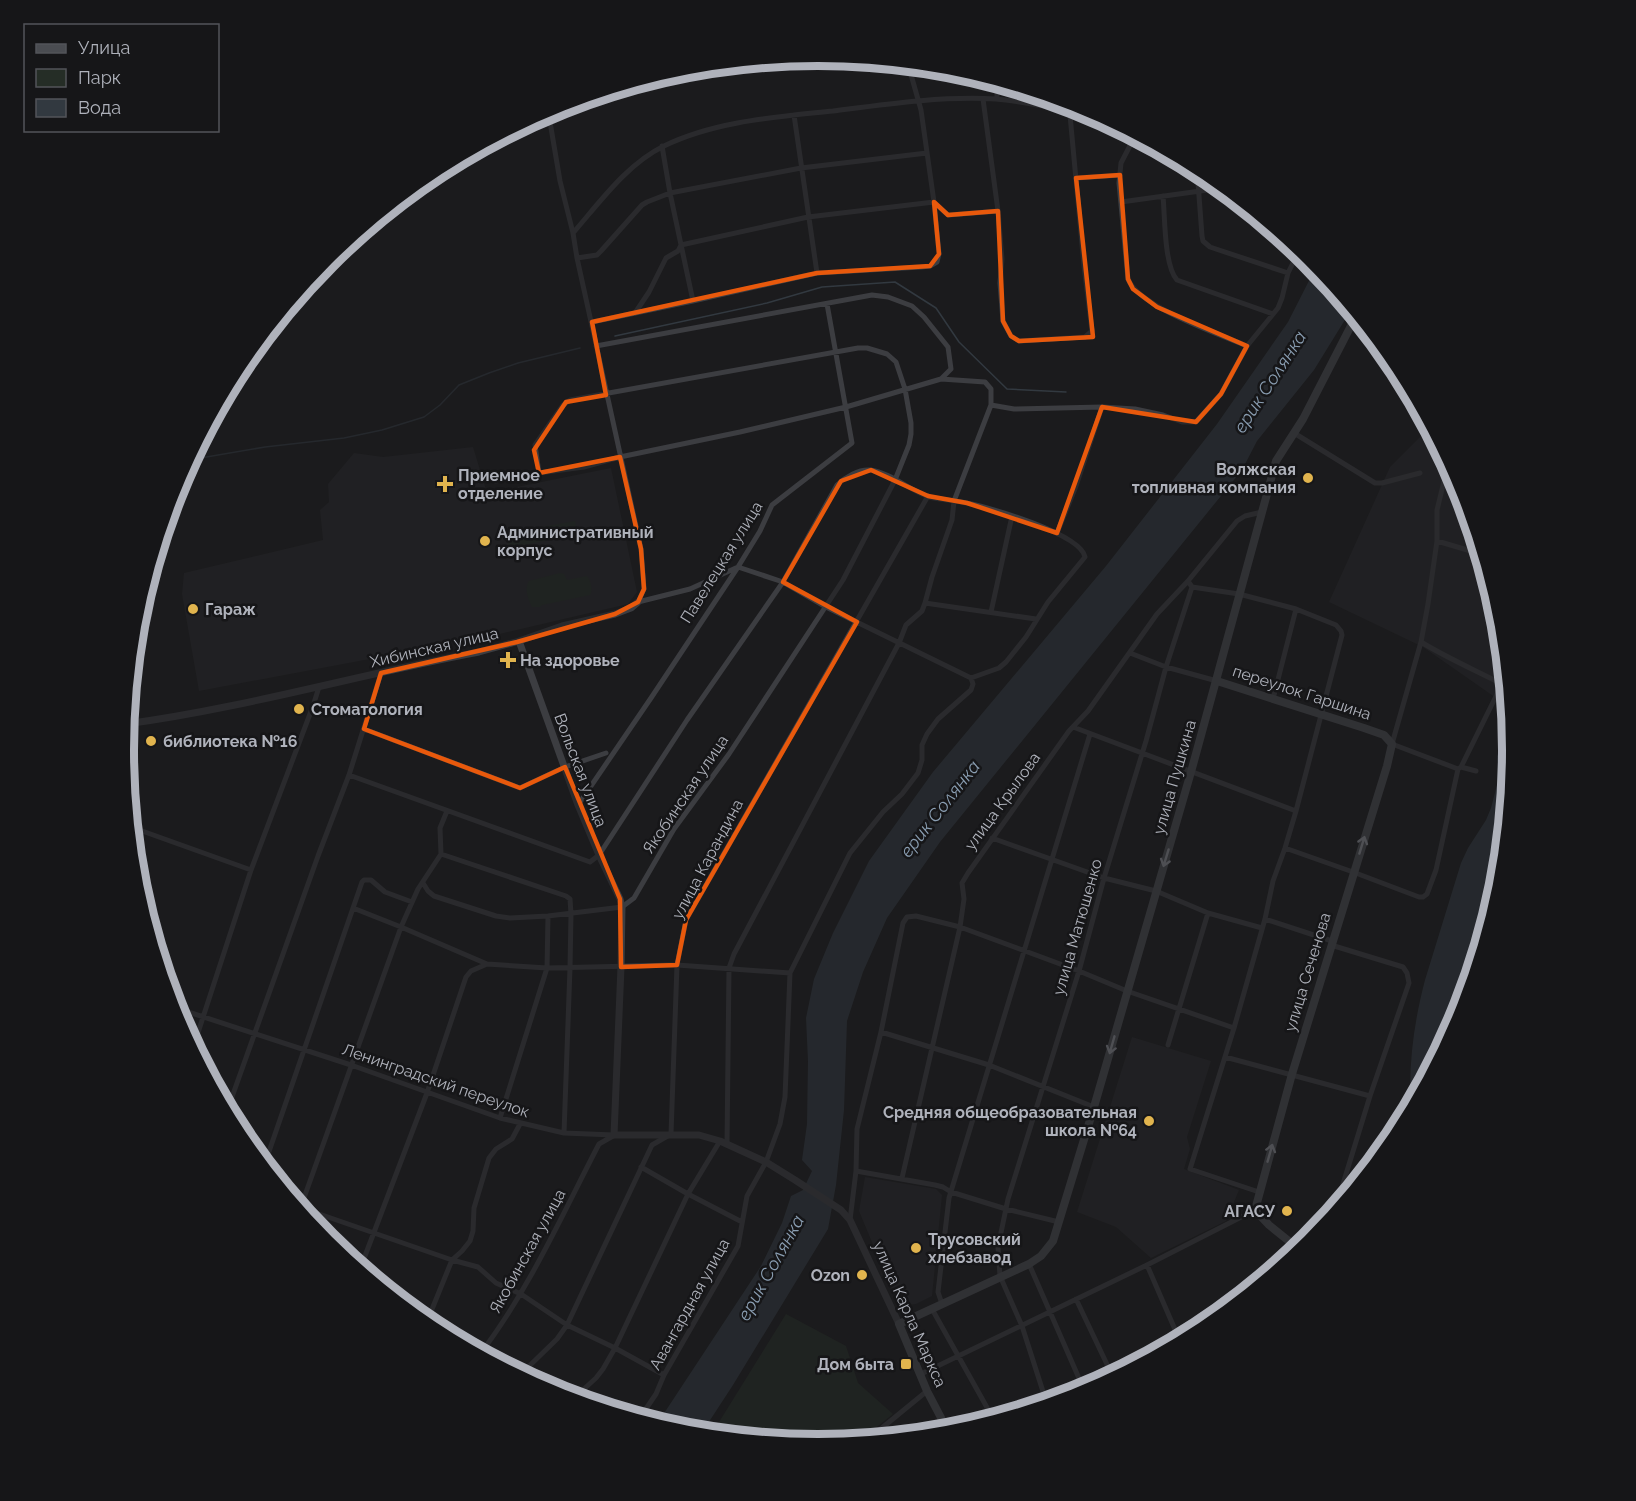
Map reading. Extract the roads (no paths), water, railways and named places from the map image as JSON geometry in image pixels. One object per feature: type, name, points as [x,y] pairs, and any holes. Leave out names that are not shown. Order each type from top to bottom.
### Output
[{"type":"main road","name":"улица Пушкина","points":[[1029,1264],[1041,1256],[1053,1241],[1059,1222],[1217,681],[1276,461],[1303,420],[1352,323]]},
{"type":"main road","name":"переулок Гаршина","points":[[1217,681],[1384,735],[1392,744]]},
{"type":"main road","name":"улица Сеченова","points":[[1255,1210],[1292,1074],[1392,744]]},
{"type":"main road","points":[[1255,1210],[1292,1244]]},
{"type":"main road","points":[[899,1324],[1029,1264]]},
{"type":"main road","name":"улица Карла Маркса","points":[[899,1324],[927,1391],[944,1423]]},
{"type":"street","points":[[592,322],[817,273],[921,267],[937,262],[939,254],[934,202],[921,110],[910,73]]},
{"type":"street","points":[[997,90],[998,99]]},
{"type":"street","points":[[983,99],[998,211],[1002,259],[1000,283],[1003,321],[1011,336],[1019,341],[1085,338],[1092,331],[1070,114]]},
{"type":"street","points":[[573,233],[628,171],[646,156],[662,146],[695,133],[757,120],[918,101],[998,99],[1044,104]]},
{"type":"street","points":[[794,115],[817,273]]},
{"type":"street","points":[[550,121],[560,181],[631,500],[642,560],[644,589],[638,602]]},
{"type":"street","points":[[1132,143],[1121,163],[1120,175],[1128,279],[1133,289],[1157,307],[1247,346]]},
{"type":"street","points":[[662,146],[693,301]]},
{"type":"street","points":[[577,258],[597,255],[642,205],[670,193],[801,168],[927,153]]},
{"type":"street","points":[[1076,178],[1120,175]]},
{"type":"street","points":[[1198,181],[1202,236],[1206,244],[1288,273]]},
{"type":"street","points":[[1121,202],[1210,190]]},
{"type":"street","points":[[1163,196],[1168,263],[1172,275],[1177,280],[1273,314]]},
{"type":"street","points":[[681,245],[808,217],[934,202],[948,215],[998,211]]},
{"type":"street","points":[[635,313],[649,292],[666,258],[678,251],[681,245]]},
{"type":"street","points":[[991,405],[1014,409],[1102,407],[1135,409],[1182,422],[1196,422],[1221,394],[1247,346],[1278,308],[1288,273],[1295,259]]},
{"type":"street","points":[[596,346],[872,295],[888,297],[912,306],[948,347],[951,369],[941,379]]},
{"type":"street","name":"Павелецкая улица","points":[[578,805],[738,567],[760,531],[772,505],[852,443],[827,304]]},
{"type":"street","name":"Якобинская улица","points":[[539,473],[535,445],[563,405],[570,400],[836,351],[867,348],[888,354],[896,362],[905,389],[911,423],[909,445],[895,480],[843,580],[729,754],[674,829],[634,898],[622,907]]},
{"type":"street","points":[[495,481],[584,467],[620,457],[730,434],[846,407],[941,379],[985,382],[991,389],[991,405],[954,501],[952,520],[922,611],[906,625],[899,644],[734,954],[729,968],[723,1143],[688,1194],[603,1369],[580,1392]]},
{"type":"street","points":[[1058,533],[1077,486],[1102,407]]},
{"type":"street","points":[[1294,433],[1375,483],[1420,473]]},
{"type":"street","points":[[349,775],[591,862],[599,855],[687,720],[783,582],[841,481],[867,470],[882,473],[928,496],[967,503],[1058,533],[1080,547],[1085,554],[1006,662],[999,668],[971,678],[826,607],[783,582],[738,567]]},
{"type":"street","points":[[1392,744],[1421,642],[1437,541],[1438,504],[1445,477]]},
{"type":"street","name":"улица Карандина","points":[[671,1134],[677,965],[686,920],[928,496]]},
{"type":"street","name":"улица Крылова","points":[[902,1178],[960,927],[964,899],[962,883],[992,838],[1157,615],[1190,584],[1240,518],[1262,512]]},
{"type":"street","points":[[991,612],[1012,516]]},
{"type":"street","points":[[1437,541],[1472,551]]},
{"type":"street","name":"Хибинская улица","points":[[135,723],[169,718],[479,652],[562,626],[615,614],[631,608],[638,602],[690,589],[738,567]]},
{"type":"street","points":[[1190,584],[1296,609],[1336,625],[1341,631],[1341,639],[1296,811],[1273,881],[1265,919],[1234,1028],[1190,1169],[1259,1192]]},
{"type":"street","name":"улица Матюшенко","points":[[1000,1276],[998,1247],[1008,1199],[1079,971],[1190,584]]},
{"type":"street","points":[[140,656],[153,592]]},
{"type":"street","points":[[925,603],[1036,619]]},
{"type":"street","points":[[1273,699],[1296,609]]},
{"type":"street","name":"Вольская улица","points":[[519,641],[578,805],[622,907]]},
{"type":"street","points":[[1421,642],[1499,682]]},
{"type":"street","points":[[1130,653],[1217,681]]},
{"type":"street","points":[[230,1101],[349,775],[381,673]]},
{"type":"street","name":"Авангардная улица","points":[[643,1413],[656,1394],[664,1375],[738,1246],[747,1196],[766,1162],[780,1124],[785,1097],[789,973],[850,853],[918,773],[922,760],[922,745],[927,734],[938,719],[971,690],[973,684],[971,678]]},
{"type":"street","points":[[197,1037],[251,870],[319,687]]},
{"type":"street","points":[[1285,848],[1424,897],[1436,870],[1459,768],[1499,689]]},
{"type":"street","points":[[1073,727],[1296,811]]},
{"type":"street","points":[[364,729],[520,788],[565,767],[606,753]]},
{"type":"street","points":[[942,1304],[938,1292],[949,1198],[1090,734]]},
{"type":"street","name":"переулок Гаршина","points":[[1392,744],[1459,768],[1476,771]]},
{"type":"street","points":[[302,1200],[401,927],[418,889],[441,854],[440,828],[447,811]]},
{"type":"street","points":[[138,830],[251,870]]},
{"type":"street","points":[[992,838],[1104,879],[1156,891],[1208,913],[1262,928]]},
{"type":"street","points":[[441,854],[568,897],[570,901],[564,1133]]},
{"type":"street","points":[[267,1156],[362,882],[371,880],[385,892],[412,902]]},
{"type":"street","points":[[423,883],[434,896],[496,916],[510,918],[571,914],[622,907],[614,1135]]},
{"type":"street","points":[[353,908],[487,964],[546,968],[677,965],[789,973]]},
{"type":"street","points":[[1168,1045],[1208,913]]},
{"type":"street","points":[[500,1118],[546,968],[548,916]]},
{"type":"street","points":[[850,1220],[856,1171],[857,1129],[903,923],[908,917],[916,916],[960,927],[1127,991],[1234,1028]]},
{"type":"street","points":[[1265,919],[1399,966],[1406,969],[1409,976],[1409,983],[1370,1096],[1340,1193]]},
{"type":"street","points":[[363,1261],[428,1093],[466,977],[471,971],[487,964]]},
{"type":"street","name":"Ленинградский переулок","points":[[186,1011],[351,1065],[520,1124],[564,1133],[699,1134],[766,1162],[841,1210]]},
{"type":"street","points":[[880,1032],[989,1065],[1094,1107]]},
{"type":"street","points":[[1225,1057],[1370,1096]]},
{"type":"street","points":[[430,1314],[452,1260],[470,1241],[474,1208],[489,1158],[496,1149],[512,1139],[520,1124]]},
{"type":"street","points":[[526,1369],[557,1339],[567,1325],[652,1145],[671,1134]]},
{"type":"street","name":"Якобинская улица","points":[[485,1348],[521,1294],[599,1144],[614,1135]]},
{"type":"street","points":[[641,1167],[742,1222]]},
{"type":"street","points":[[856,1171],[944,1187],[951,1192],[1006,1209],[1059,1222]]},
{"type":"street","name":"улица Карла Маркса","points":[[841,1210],[850,1220],[899,1324]]},
{"type":"street","points":[[921,1374],[1255,1210]]},
{"type":"street","points":[[313,1213],[478,1267],[496,1283],[521,1294],[567,1325],[664,1375]]},
{"type":"street","points":[[1029,1264],[1081,1383]]},
{"type":"street","points":[[1147,1265],[1177,1333]]},
{"type":"street","points":[[1000,1276],[1022,1326],[1045,1396]]},
{"type":"street","points":[[1076,1299],[1109,1369]]},
{"type":"street","points":[[932,1309],[990,1413]]},
{"type":"street","points":[[876,1432],[927,1391]]},
{"type":"water","name":"ерик Солянка","points":[[1311,276],[1347,316],[1314,370],[1257,441],[1242,470],[940,842],[887,918],[863,972],[847,1021],[844,1110],[836,1185],[828,1229],[707,1426],[662,1417],[761,1266],[782,1223],[791,1196],[803,1190],[812,1171],[802,1160],[807,1124],[806,1018],[814,979],[833,933],[869,861],[933,772],[1106,566],[1217,424],[1288,322]]},
{"type":"water","points":[[1502,746],[1497,840],[1479,928],[1450,1012],[1411,1094],[1413,1044],[1425,980],[1461,863],[1491,808],[1498,781],[1497,756]]},
{"type":"waterway","points":[[615,336],[767,303],[822,287],[895,282],[936,308],[959,342],[1007,389],[1066,392]]},
{"type":"waterway","points":[[200,458],[265,447],[344,438],[382,430],[424,417],[440,405],[459,385],[518,363],[580,348]]},
{"type":"place","name":"Волжская топливная компания","points":[[1308,478]]},
{"type":"place","name":"Приемное отделение","points":[[445,484]]},
{"type":"place","name":"Административный корпус","points":[[485,541]]},
{"type":"place","name":"Гараж","points":[[193,609]]},
{"type":"place","name":"На здоровье","points":[[508,660]]},
{"type":"place","name":"Стоматология","points":[[299,709]]},
{"type":"place","name":"библиотека №16","points":[[151,741]]},
{"type":"place","name":"Средняя общеобразовательная школа №64","points":[[1149,1121]]},
{"type":"place","name":"АГАСУ","points":[[1287,1211]]},
{"type":"place","name":"Трусовский хлебзавод","points":[[916,1248]]},
{"type":"place","name":"Ozon","points":[[862,1275]]},
{"type":"place","name":"Дом быта","points":[[906,1364]]}]
